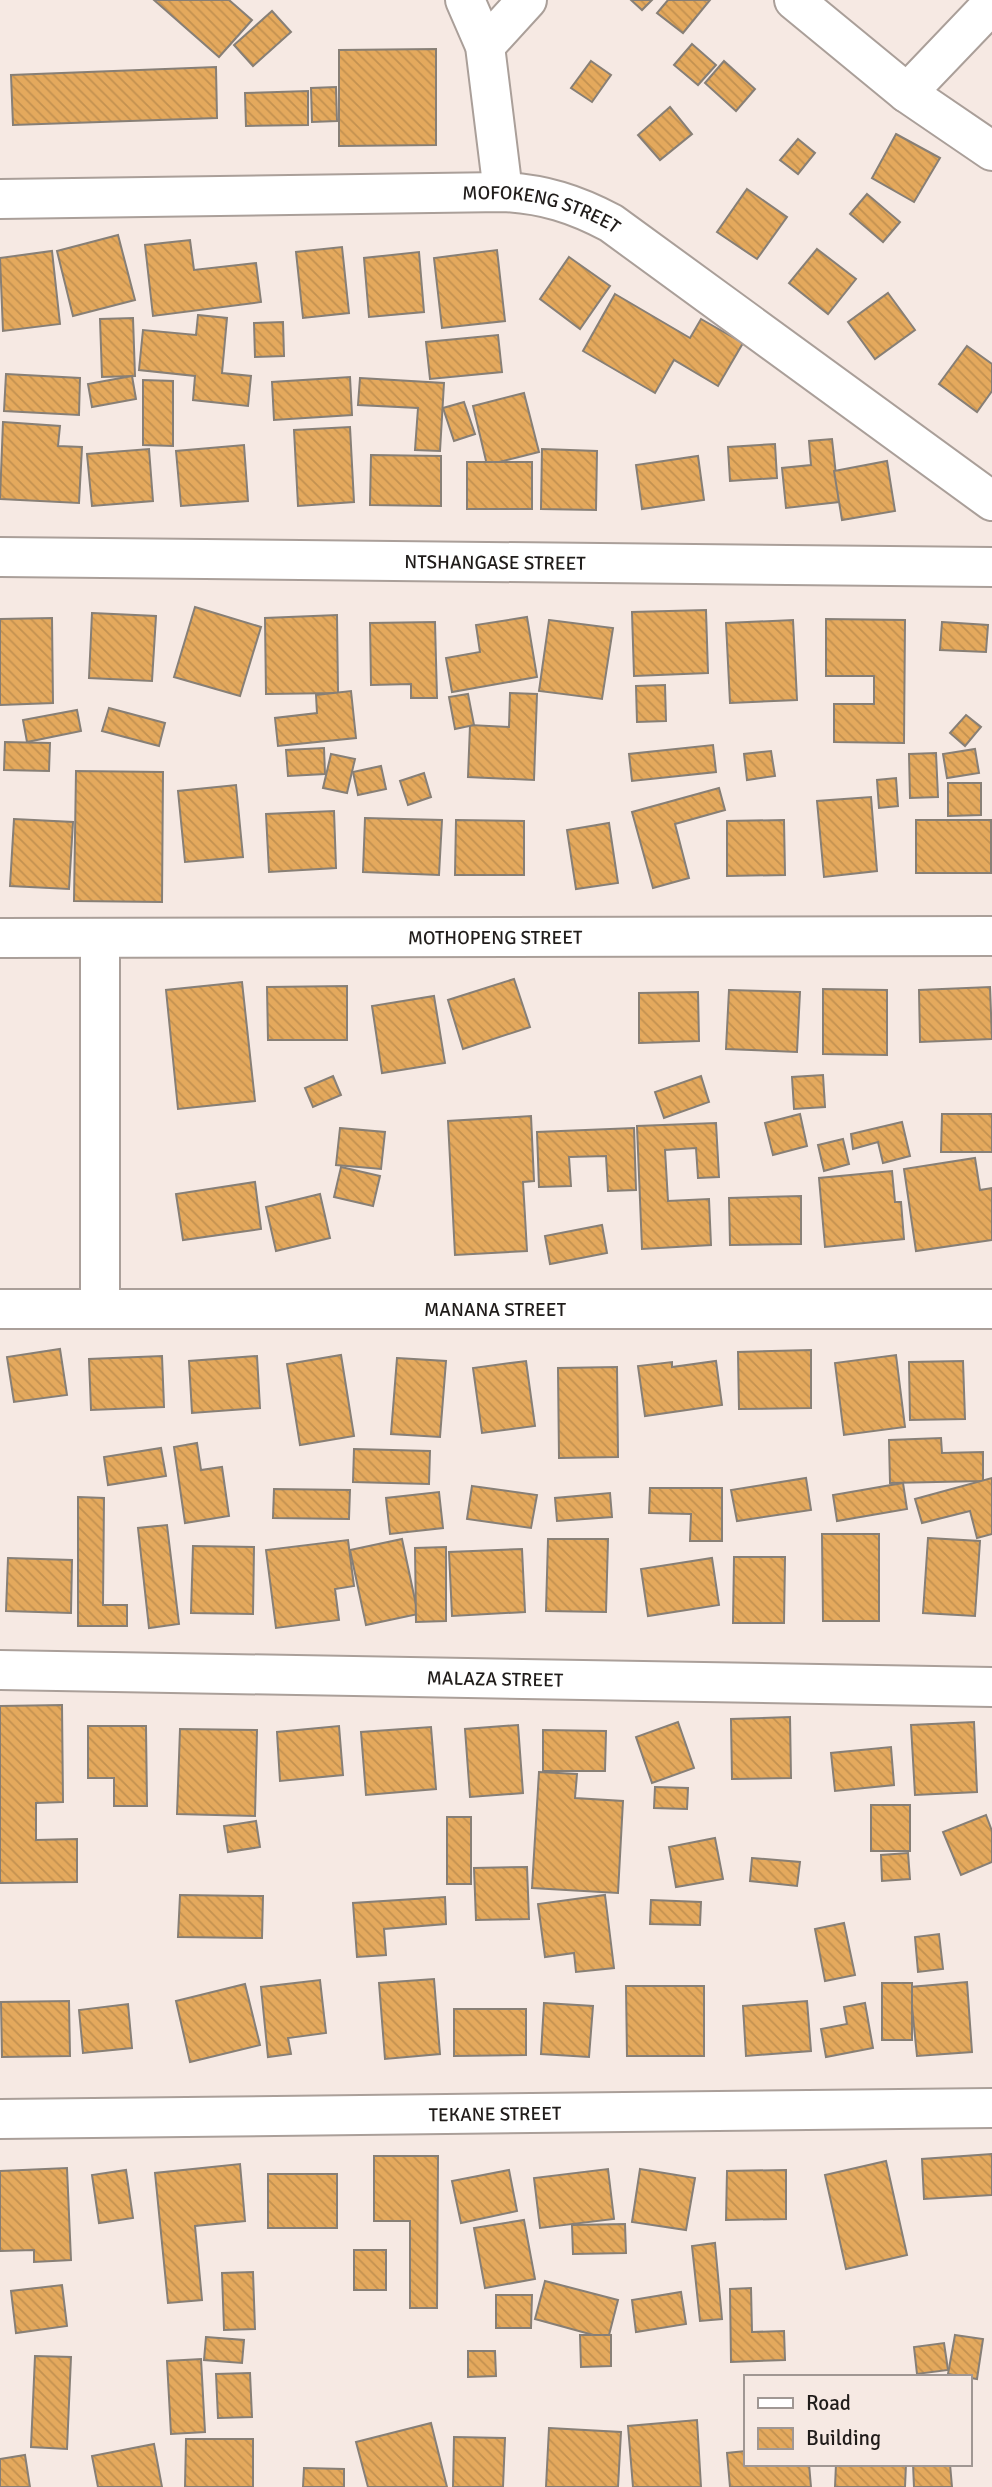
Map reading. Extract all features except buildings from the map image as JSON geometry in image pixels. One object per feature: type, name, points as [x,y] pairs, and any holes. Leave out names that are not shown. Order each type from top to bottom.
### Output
[{"type":"street","points":[[466,0],[485,46],[503,192]]},
{"type":"street","points":[[485,46],[527,0]]},
{"type":"street","points":[[794,0],[907,93],[992,151]]},
{"type":"street","points":[[907,93],[992,4]]},
{"type":"street","name":"MOFOKENG STREET","points":[[0,199],[503,192],[535,194],[577,205],[611,223],[992,501]]},
{"type":"street","name":"NTSHANGASE STREET","points":[[0,557],[992,567]]},
{"type":"street","name":"MOTHOPENG STREET","points":[[0,938],[992,936]]},
{"type":"street","points":[[100,938],[100,1309]]},
{"type":"street","name":"MANANA STREET","points":[[0,1309],[992,1309]]},
{"type":"street","name":"MALAZA STREET","points":[[0,1670],[992,1687]]},
{"type":"street","name":"TEKANE STREET","points":[[0,2119],[992,2108]]}]
